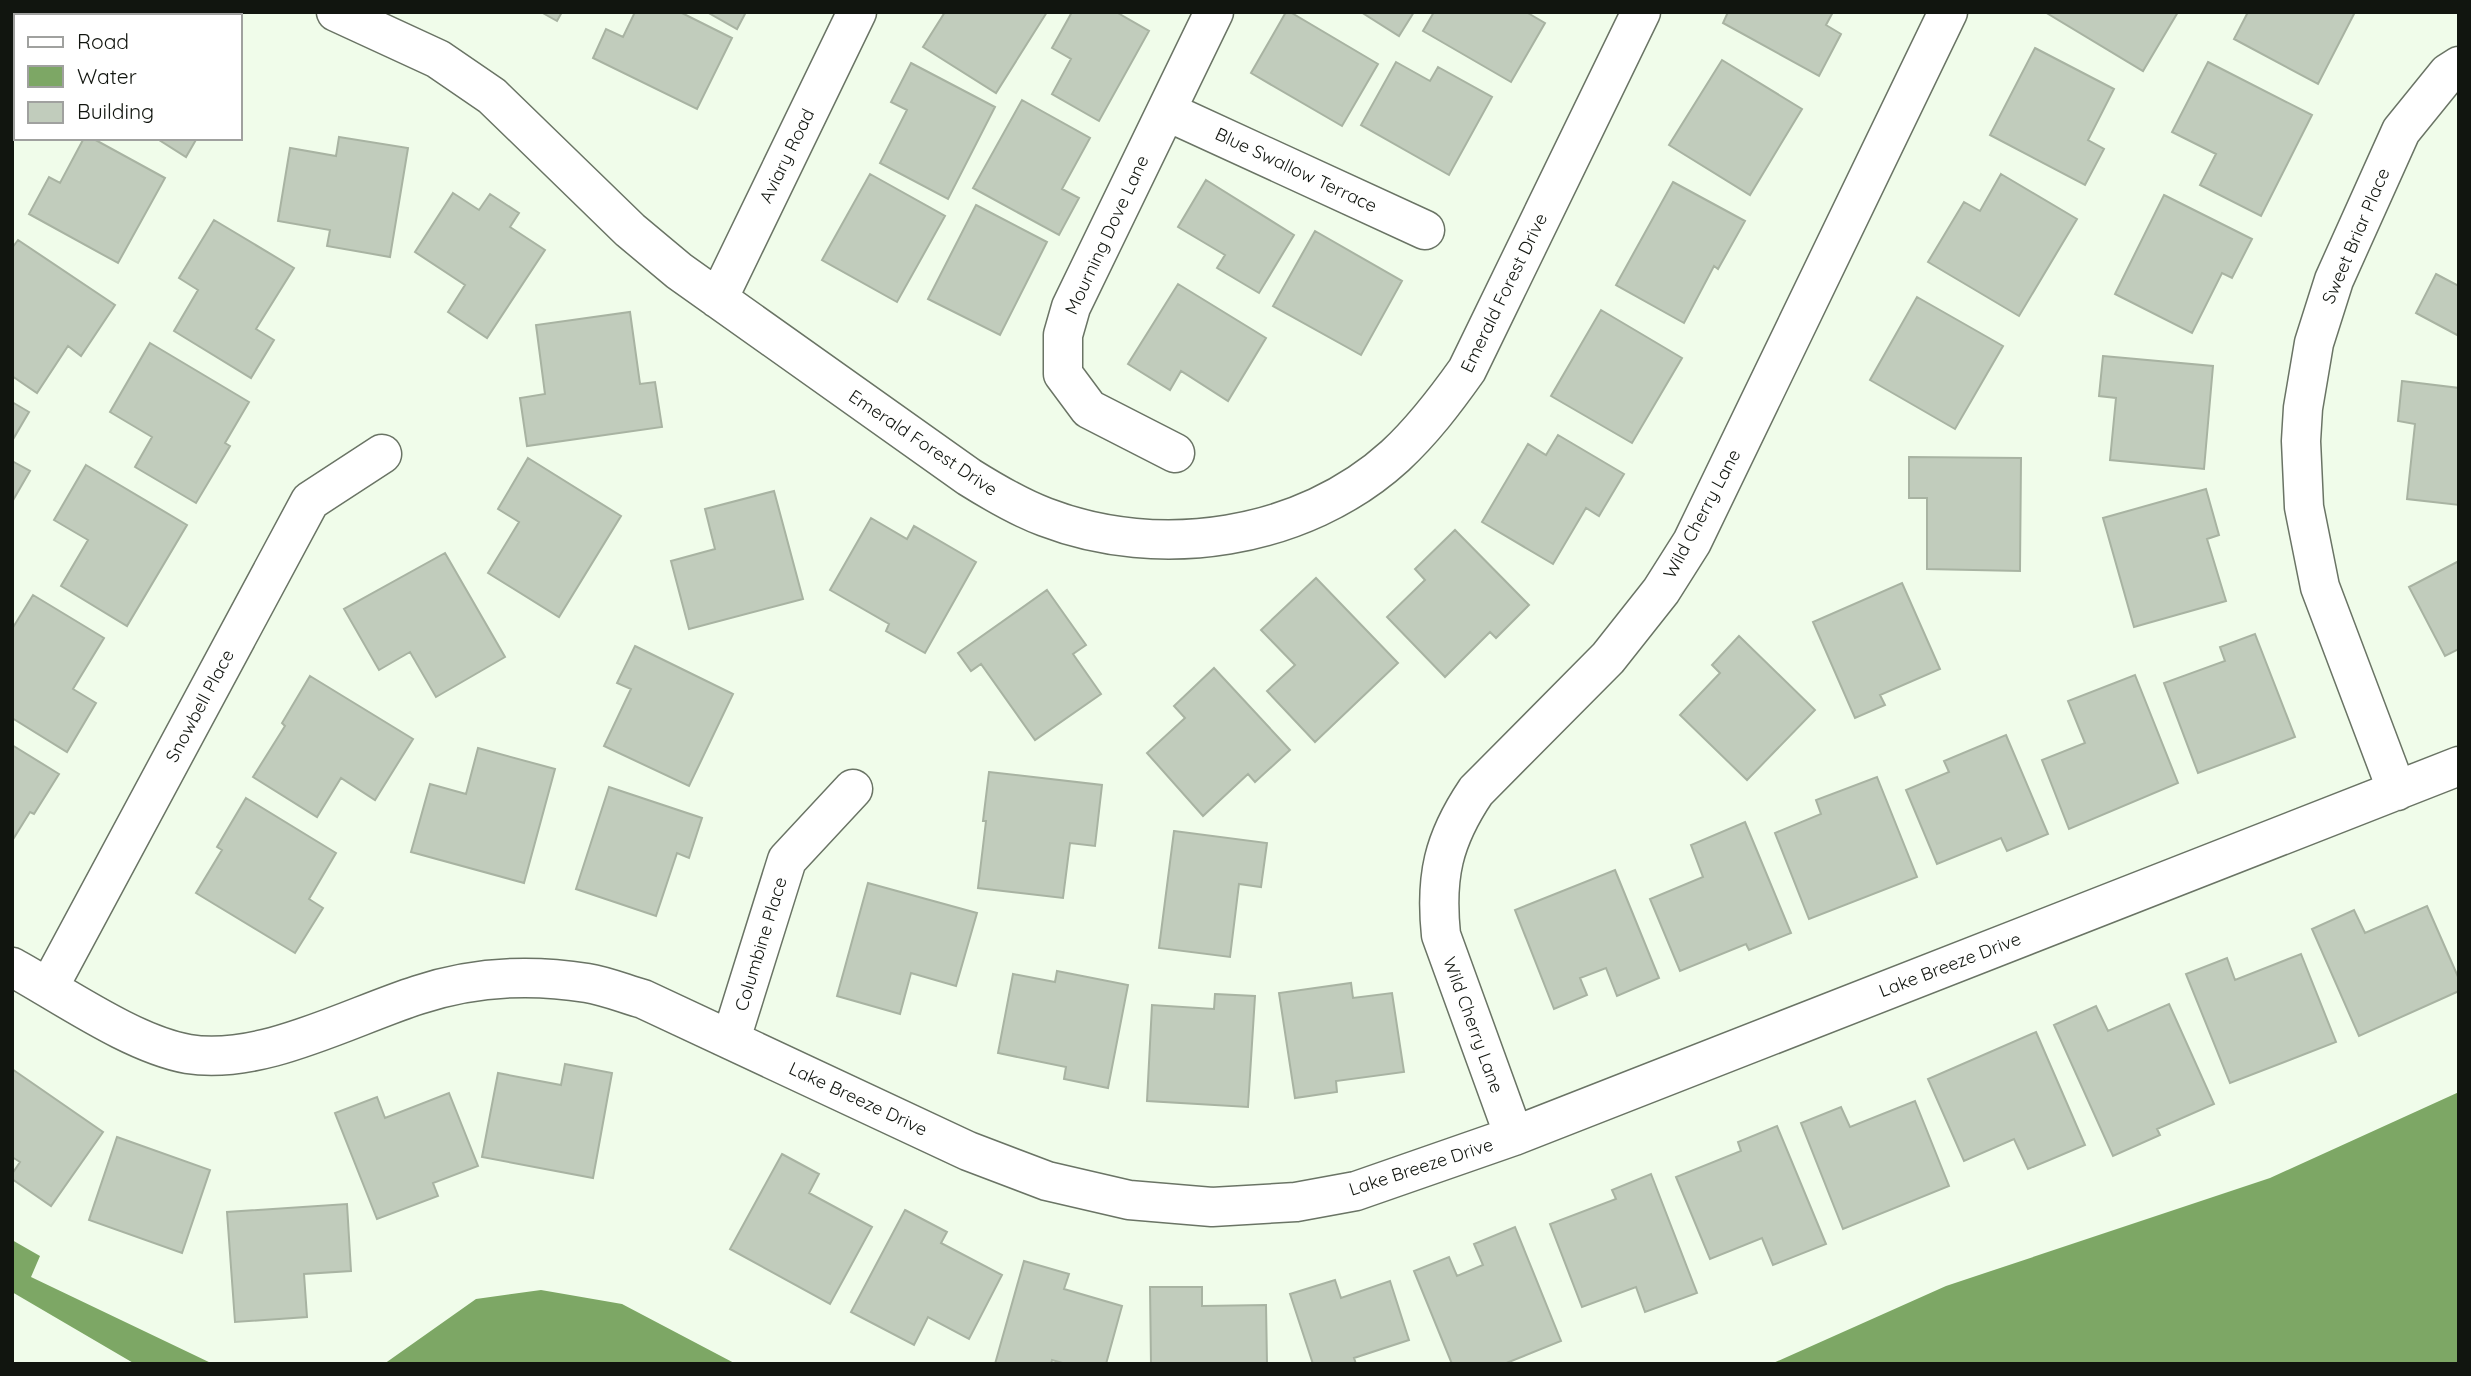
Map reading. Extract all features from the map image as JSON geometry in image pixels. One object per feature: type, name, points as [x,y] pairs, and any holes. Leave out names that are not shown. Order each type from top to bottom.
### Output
[{"type":"street","name":"Emerald Forest Drive","points":[[336,12],[438,59],[492,96],[630,230],[679,271],[993,493],[1045,517],[1100,533],[1156,541],[1242,533],[1296,516],[1348,491],[1394,457],[1434,417],[1467,370],[1641,12]]},
{"type":"street","name":"Aviary Road","points":[[718,299],[856,12]]},
{"type":"street","name":"Mourning Dove Lane","points":[[1175,453],[1089,409],[1063,374],[1063,335],[1071,307],[1214,12]]},
{"type":"street","name":"Wild Cherry Lane","points":[[1514,1136],[1441,934],[1439,884],[1447,845],[1459,816],[1476,791],[1608,658],[1661,591],[1692,542],[1948,12]]},
{"type":"street","name":"Sweet Briar Place","points":[[2397,790],[2319,587],[2305,507],[2301,440],[2303,408],[2314,343],[2334,280],[2384,168],[2401,131],[2448,73],[2459,66]]},
{"type":"street","name":"Blue Swallow Terrace","points":[[1166,111],[1425,230]]},
{"type":"street","name":"Snowbell Place","points":[[49,987],[310,501],[382,454]]},
{"type":"street","name":"Lake Breeze Drive","points":[[12,967],[131,1034],[188,1054],[219,1056],[249,1053],[276,1046],[421,994],[476,981],[532,978],[589,984],[643,999],[968,1151],[1047,1181],[1129,1200],[1212,1207],[1296,1202],[1356,1191],[1514,1136],[2459,766]]},
{"type":"street","name":"Columbine Place","points":[[731,1039],[787,860],[853,789]]},
{"type":"water","points":[[2459,1092],[2459,1364],[1771,1364],[1946,1286],[2270,1178]]},
{"type":"water","points":[[12,1240],[40,1256],[31,1277],[213,1364],[135,1364],[12,1292]]},
{"type":"water","points":[[541,1290],[622,1304],[736,1364],[384,1364],[476,1299]]},
{"type":"building","points":[[541,12],[562,12],[557,21]]},
{"type":"building","points":[[635,12],[680,12],[732,38],[697,109],[593,58],[606,29],[623,37]]},
{"type":"building","points":[[707,12],[746,12],[737,29]]},
{"type":"building","points":[[945,12],[1047,12],[996,93],[923,47]]},
{"type":"building","points":[[1072,12],[1116,12],[1149,31],[1099,121],[1052,94],[1071,59],[1052,48]]},
{"type":"building","points":[[1286,12],[1378,64],[1342,126],[1251,73]]},
{"type":"building","points":[[1361,12],[1414,12],[1399,36]]},
{"type":"building","points":[[1434,12],[1526,12],[1545,23],[1511,82],[1423,31]]},
{"type":"building","points":[[1728,12],[1833,12],[1826,25],[1841,34],[1819,76],[1723,23]]},
{"type":"building","points":[[2045,12],[2178,12],[2143,71]]},
{"type":"building","points":[[2248,12],[2355,12],[2318,84],[2234,39]]},
{"type":"building","points":[[2035,48],[2114,89],[2088,140],[2104,149],[2085,185],[1990,135]]},
{"type":"building","points":[[1722,60],[1802,109],[1750,195],[1669,145]]},
{"type":"building","points":[[1396,62],[1430,81],[1438,67],[1492,97],[1449,175],[1361,125]]},
{"type":"building","points":[[2208,62],[2312,115],[2261,216],[2200,185],[2216,154],[2172,132]]},
{"type":"building","points":[[911,63],[995,107],[948,199],[880,163],[907,110],[891,102]]},
{"type":"building","points":[[1022,100],[1090,138],[1062,189],[1079,198],[1059,235],[973,188]]},
{"type":"building","points":[[339,137],[408,148],[390,257],[327,246],[330,230],[278,221],[290,148],[336,156]]},
{"type":"building","points":[[83,140],[96,140],[165,178],[118,263],[29,214],[49,177],[60,183]]},
{"type":"building","points":[[159,140],[196,140],[186,157]]},
{"type":"building","points":[[870,174],[945,216],[897,302],[822,260]]},
{"type":"building","points":[[2001,174],[2077,219],[2019,316],[1928,262],[1964,202],[1980,211]]},
{"type":"building","points":[[1206,180],[1294,235],[1259,293],[1217,268],[1225,255],[1178,227]]},
{"type":"building","points":[[1673,182],[1745,221],[1718,269],[1714,266],[1684,323],[1616,285]]},
{"type":"building","points":[[453,193],[479,210],[490,194],[519,213],[510,227],[545,250],[487,338],[448,312],[465,285],[415,252]]},
{"type":"building","points":[[2164,195],[2252,239],[2232,278],[2222,273],[2192,333],[2115,294]]},
{"type":"building","points":[[976,205],[1047,242],[1000,335],[928,299]]},
{"type":"building","points":[[214,220],[294,268],[256,329],[274,340],[251,378],[174,331],[198,290],[179,278]]},
{"type":"building","points":[[1315,231],[1402,281],[1361,355],[1273,306]]},
{"type":"building","points":[[18,240],[115,305],[81,356],[68,346],[37,393],[12,376],[12,248]]},
{"type":"building","points":[[2436,274],[2459,286],[2459,336],[2416,313]]},
{"type":"building","points":[[1178,284],[1266,338],[1228,401],[1181,371],[1170,390],[1128,364]]},
{"type":"building","points":[[1917,297],[2003,346],[1955,429],[1870,380]]},
{"type":"building","points":[[1601,310],[1682,358],[1632,443],[1551,396]]},
{"type":"building","points":[[630,312],[640,384],[655,382],[662,427],[527,446],[520,398],[545,394],[536,325]]},
{"type":"building","points":[[150,343],[249,402],[225,443],[230,446],[196,503],[135,467],[152,437],[110,412]]},
{"type":"building","points":[[2103,356],[2213,366],[2204,469],[2110,460],[2116,398],[2099,396]]},
{"type":"building","points":[[2402,381],[2459,388],[2459,505],[2407,499],[2415,424],[2398,421]]},
{"type":"building","points":[[12,402],[29,412],[12,441]]},
{"type":"building","points":[[1558,435],[1624,474],[1599,516],[1586,508],[1553,564],[1482,522],[1528,444],[1546,455]]},
{"type":"building","points":[[1909,457],[2021,458],[2020,571],[1927,569],[1927,498],[1909,498]]},
{"type":"building","points":[[528,458],[621,516],[559,617],[488,573],[519,522],[498,509]]},
{"type":"building","points":[[12,461],[30,471],[12,502]]},
{"type":"building","points":[[86,465],[187,525],[127,626],[61,586],[88,540],[54,520]]},
{"type":"building","points":[[2206,489],[2219,535],[2207,539],[2226,601],[2134,627],[2103,518]]},
{"type":"building","points":[[774,491],[803,599],[689,629],[671,561],[715,549],[705,509]]},
{"type":"building","points":[[871,518],[907,539],[914,526],[976,562],[925,653],[886,631],[889,624],[830,590]]},
{"type":"building","points":[[1455,530],[1529,605],[1496,638],[1490,632],[1445,677],[1387,617],[1425,580],[1415,569]]},
{"type":"building","points":[[445,553],[505,657],[436,697],[410,652],[379,670],[344,609]]},
{"type":"building","points":[[2459,561],[2459,649],[2445,656],[2409,587]]},
{"type":"building","points":[[1316,578],[1398,663],[1315,742],[1267,691],[1295,665],[1261,630]]},
{"type":"building","points":[[1902,583],[1940,669],[1880,695],[1885,705],[1855,718],[1813,622]]},
{"type":"building","points":[[1047,590],[1086,645],[1073,654],[1101,694],[1035,740],[981,664],[971,671],[958,653]]},
{"type":"building","points":[[33,595],[104,638],[73,689],[96,703],[67,752],[12,718],[12,629]]},
{"type":"building","points":[[2255,634],[2295,737],[2198,773],[2164,683],[2225,661],[2220,647]]},
{"type":"building","points":[[1739,636],[1815,710],[1747,780],[1680,715],[1720,673],[1712,665]]},
{"type":"building","points":[[635,646],[733,694],[689,786],[604,746],[631,689],[617,683]]},
{"type":"building","points":[[1214,668],[1290,750],[1255,782],[1248,774],[1203,816],[1147,753],[1185,718],[1174,706]]},
{"type":"building","points":[[2135,675],[2178,783],[2069,829],[2042,760],[2085,743],[2068,701]]},
{"type":"building","points":[[310,676],[413,739],[375,800],[341,778],[317,817],[253,777],[285,726],[282,723]]},
{"type":"building","points":[[2006,735],[2048,834],[2007,851],[2001,838],[1937,864],[1906,790],[1949,772],[1944,761]]},
{"type":"building","points":[[12,745],[59,774],[34,814],[30,812],[12,841]]},
{"type":"building","points":[[478,748],[555,769],[524,883],[411,852],[430,784],[466,794]]},
{"type":"building","points":[[989,772],[1102,785],[1095,846],[1070,843],[1063,898],[978,888]]},
{"type":"building","points":[[1877,777],[1917,877],[1809,919],[1775,833],[1821,814],[1816,800]]},
{"type":"building","points":[[609,787],[702,818],[689,858],[677,853],[656,916],[576,889]]},
{"type":"building","points":[[246,798],[336,853],[309,899],[323,908],[295,953],[196,893],[222,850],[217,847]]},
{"type":"building","points":[[1745,822],[1791,933],[1749,950],[1746,944],[1680,971],[1650,899],[1703,877],[1691,845]]},
{"type":"building","points":[[1174,831],[1267,843],[1261,887],[1239,884],[1230,957],[1159,948]]},
{"type":"building","points":[[1615,870],[1659,978],[1617,996],[1606,968],[1580,978],[1587,995],[1554,1009],[1515,910]]},
{"type":"building","points":[[868,883],[977,913],[956,986],[911,973],[900,1014],[837,996]]},
{"type":"building","points":[[2427,906],[2459,979],[2459,991],[2359,1036],[2312,929],[2354,910],[2365,933]]},
{"type":"building","points":[[2301,954],[2336,1042],[2230,1083],[2186,974],[2227,958],[2235,980]]},
{"type":"building","points":[[1057,971],[1128,985],[1108,1088],[1064,1079],[1066,1067],[998,1053],[1013,974],[1055,982]]},
{"type":"building","points":[[1351,983],[1353,998],[1392,993],[1404,1072],[1336,1081],[1337,1092],[1295,1098],[1279,993]]},
{"type":"building","points":[[1215,994],[1255,996],[1248,1107],[1147,1101],[1152,1005],[1214,1009]]},
{"type":"building","points":[[2169,1004],[2214,1104],[2157,1129],[2160,1135],[2113,1156],[2054,1025],[2096,1006],[2108,1031]]},
{"type":"building","points":[[2036,1032],[2085,1145],[2028,1169],[2014,1139],[1964,1161],[1928,1079]]},
{"type":"building","points":[[565,1064],[612,1073],[593,1178],[482,1157],[498,1073],[561,1085]]},
{"type":"building","points":[[12,1069],[103,1132],[51,1206],[12,1179],[12,1174],[20,1162],[12,1157]]},
{"type":"building","points":[[449,1093],[478,1166],[433,1183],[438,1196],[377,1219],[335,1113],[377,1097],[385,1118]]},
{"type":"building","points":[[1915,1101],[1949,1186],[1843,1229],[1801,1123],[1841,1107],[1850,1127]]},
{"type":"building","points":[[1777,1126],[1826,1244],[1773,1265],[1762,1238],[1710,1259],[1676,1177],[1741,1151],[1738,1142]]},
{"type":"building","points":[[117,1137],[210,1170],[182,1253],[89,1220]]},
{"type":"building","points":[[782,1154],[819,1174],[809,1193],[872,1227],[830,1304],[730,1249]]},
{"type":"building","points":[[1651,1174],[1697,1293],[1645,1312],[1636,1287],[1582,1307],[1550,1224],[1616,1199],[1612,1190]]},
{"type":"building","points":[[347,1204],[351,1271],[304,1274],[307,1317],[235,1322],[227,1212]]},
{"type":"building","points":[[905,1210],[947,1232],[941,1243],[1002,1275],[969,1339],[928,1317],[914,1345],[851,1312]]},
{"type":"building","points":[[1515,1227],[1561,1341],[1504,1364],[1452,1364],[1414,1271],[1449,1257],[1457,1276],[1483,1265],[1474,1244]]},
{"type":"building","points":[[1024,1261],[1069,1274],[1064,1289],[1122,1306],[1106,1364],[1066,1364],[1052,1360],[1051,1364],[995,1364]]},
{"type":"building","points":[[1335,1280],[1341,1298],[1390,1281],[1409,1340],[1354,1358],[1356,1364],[1313,1364],[1290,1294]]},
{"type":"building","points":[[1150,1287],[1202,1287],[1202,1306],[1266,1305],[1267,1364],[1151,1364]]}]
